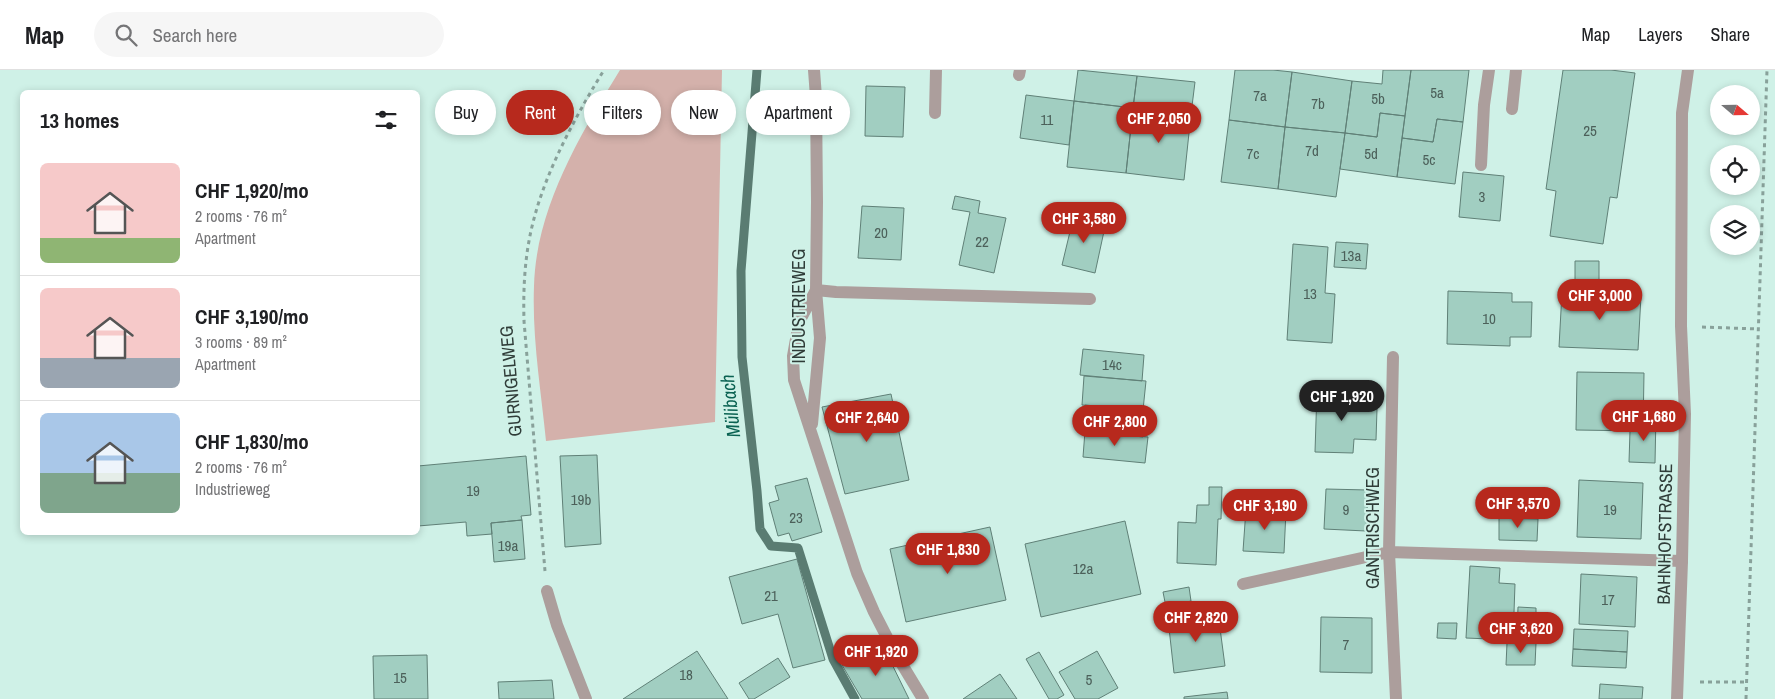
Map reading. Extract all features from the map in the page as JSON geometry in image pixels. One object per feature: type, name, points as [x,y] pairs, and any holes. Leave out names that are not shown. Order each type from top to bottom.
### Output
[{"type":"street","name":"INDUSTRIEWEG","points":[[814,70],[817,164],[816,290],[820,338],[811,429],[857,573],[894,651],[923,699]]},
{"type":"street","points":[[935,113],[936,70]]},
{"type":"street","points":[[1481,164],[1484,105],[1489,70]]},
{"type":"street","points":[[1512,109],[1516,70]]},
{"type":"street","name":"BAHNHOFSTRASSE","points":[[1677,699],[1682,562],[1684,414],[1681,326],[1682,113],[1688,70]]},
{"type":"street","points":[[811,429],[794,380],[793,356],[799,322],[816,290],[1090,298]]},
{"type":"street","name":"GANTRISCHWEG","points":[[1393,357],[1389,552],[1396,699]]},
{"type":"street","points":[[1243,584],[1389,552],[1682,562]]},
{"type":"street","points":[[546,590],[557,625],[586,699]]},
{"type":"path","name":"GURNIGELWEG","points":[[546,590],[524,321],[524,278],[527,250],[535,214],[550,174],[566,137],[604,70]]},
{"type":"path","points":[[1746,699],[1767,70]]},
{"type":"path","points":[[1681,326],[1758,329]]},
{"type":"path","points":[[1678,682],[1746,682]]},
{"type":"shaded area","points":[[620,70],[722,70],[722,90],[671,90],[671,135],[721,135],[715,422],[546,441],[537,364],[534,286],[543,228],[552,201],[563,173],[584,131],[584,135],[661,135],[661,90],[608,90]]},
{"type":"building","points":[[1078,70],[1137,76],[1133,108],[1074,101]]},
{"type":"building","points":[[1235,70],[1292,72],[1285,127],[1229,120]]},
{"type":"building","points":[[1383,70],[1411,70],[1405,116],[1380,113],[1377,137],[1345,133],[1352,81],[1382,84]]},
{"type":"building","points":[[1411,70],[1469,70],[1463,122],[1437,119],[1433,142],[1402,138]]},
{"type":"building","points":[[1563,70],[1611,70],[1635,73],[1617,198],[1610,197],[1603,244],[1550,236],[1556,191],[1546,189]]},
{"type":"building","points":[[1292,72],[1352,81],[1345,133],[1285,127]]},
{"type":"building","points":[[1137,76],[1195,82],[1191,114],[1133,108]]},
{"type":"building","points":[[866,86],[905,87],[903,137],[865,136]]},
{"type":"building","points":[[1026,95],[1074,101],[1069,145],[1020,138]]},
{"type":"building","points":[[1074,101],[1133,108],[1126,173],[1067,167]]},
{"type":"building","points":[[1133,108],[1191,114],[1184,180],[1126,173]]},
{"type":"building","points":[[1380,113],[1405,116],[1397,177],[1340,169],[1345,133],[1377,137]]},
{"type":"building","points":[[1437,119],[1463,122],[1455,184],[1397,177],[1402,138],[1433,142]]},
{"type":"building","points":[[1229,120],[1285,127],[1278,189],[1221,182]]},
{"type":"building","points":[[1285,127],[1345,133],[1336,197],[1278,189]]},
{"type":"building","points":[[1463,172],[1504,176],[1500,221],[1459,217]]},
{"type":"building","points":[[955,196],[980,201],[978,213],[1006,218],[994,273],[959,265],[970,212],[952,209]]},
{"type":"building","points":[[862,206],[904,208],[901,260],[858,258]]},
{"type":"building","points":[[1074,215],[1106,222],[1095,273],[1062,265]]},
{"type":"building","points":[[1336,242],[1368,244],[1366,269],[1334,267]]},
{"type":"building","points":[[1293,244],[1328,247],[1325,293],[1335,294],[1332,343],[1287,340]]},
{"type":"building","points":[[1575,261],[1599,261],[1599,284],[1575,284]]},
{"type":"building","points":[[1448,291],[1512,293],[1512,302],[1532,302],[1531,337],[1510,337],[1510,346],[1447,344]]},
{"type":"building","points":[[1562,292],[1641,296],[1638,350],[1559,347]]},
{"type":"building","points":[[1083,349],[1144,355],[1142,381],[1080,375]]},
{"type":"building","points":[[1577,372],[1644,373],[1643,431],[1576,430]]},
{"type":"building","points":[[1084,376],[1146,381],[1143,410],[1082,405]]},
{"type":"building","points":[[1317,390],[1354,391],[1353,408],[1377,409],[1376,440],[1354,439],[1353,453],[1315,452]]},
{"type":"building","points":[[891,394],[909,480],[845,494],[822,407]]},
{"type":"building","points":[[1085,405],[1146,411],[1143,437],[1082,430]]},
{"type":"building","points":[[1644,414],[1656,414],[1655,463],[1629,462],[1630,431],[1643,431]]},
{"type":"building","points":[[1085,431],[1148,437],[1145,463],[1083,457]]},
{"type":"building","points":[[597,455],[601,544],[565,547],[560,456]]},
{"type":"building","points":[[526,456],[531,515],[521,516],[522,520],[491,523],[492,534],[467,536],[466,522],[420,526],[420,466]]},
{"type":"building","points":[[807,478],[822,532],[792,541],[789,533],[778,536],[769,503],[779,500],[775,486]]},
{"type":"building","points":[[1579,480],[1643,483],[1641,539],[1577,537]]},
{"type":"building","points":[[1209,487],[1222,487],[1221,519],[1218,519],[1216,565],[1177,563],[1178,522],[1196,523],[1197,505],[1209,505]]},
{"type":"building","points":[[1326,489],[1368,490],[1366,531],[1324,529]]},
{"type":"building","points":[[1246,509],[1286,511],[1284,553],[1243,551]]},
{"type":"building","points":[[1499,518],[1538,519],[1537,541],[1499,540]]},
{"type":"building","points":[[522,520],[525,559],[494,562],[491,523]]},
{"type":"building","points":[[1125,521],[1141,594],[1041,617],[1025,544]]},
{"type":"building","points":[[990,527],[1006,600],[906,622],[890,549]]},
{"type":"building","points":[[797,559],[825,660],[793,668],[778,614],[742,624],[729,577]]},
{"type":"building","points":[[1470,566],[1500,568],[1499,583],[1515,584],[1513,640],[1466,638]]},
{"type":"building","points":[[1581,574],[1637,577],[1635,627],[1579,624]]},
{"type":"building","points":[[1189,587],[1191,601],[1166,607],[1163,592]]},
{"type":"building","points":[[1518,607],[1536,608],[1536,637],[1517,637]]},
{"type":"building","points":[[1218,613],[1225,666],[1174,673],[1168,619]]},
{"type":"building","points":[[1321,617],[1372,618],[1372,673],[1320,672]]},
{"type":"building","points":[[1438,623],[1457,623],[1456,639],[1437,638]]},
{"type":"building","points":[[1574,629],[1628,631],[1627,652],[1573,649]]},
{"type":"building","points":[[1507,643],[1536,643],[1535,665],[1506,665]]},
{"type":"building","points":[[884,648],[909,699],[862,699],[842,665]]},
{"type":"building","points":[[1573,649],[1627,652],[1626,668],[1572,666]]},
{"type":"building","points":[[697,651],[728,699],[623,699]]},
{"type":"building","points":[[1097,651],[1118,688],[1098,699],[1075,699],[1059,672]]},
{"type":"building","points":[[1039,652],[1064,695],[1057,699],[1049,699],[1026,659]]},
{"type":"building","points":[[427,655],[428,699],[374,699],[373,656]]},
{"type":"building","points":[[778,658],[790,677],[754,699],[749,699],[739,683]]},
{"type":"building","points":[[1000,674],[1017,699],[963,699]]},
{"type":"building","points":[[552,680],[554,699],[499,699],[498,682]]},
{"type":"building","points":[[1600,684],[1643,687],[1642,699],[1599,699]]},
{"type":"building","points":[[1227,692],[1228,699],[1184,699],[1184,697]]},
{"type":"waterway","name":"Mülibach","points":[[757,70],[741,271],[742,357],[760,529],[771,546],[798,548],[833,659],[855,699]]}]
